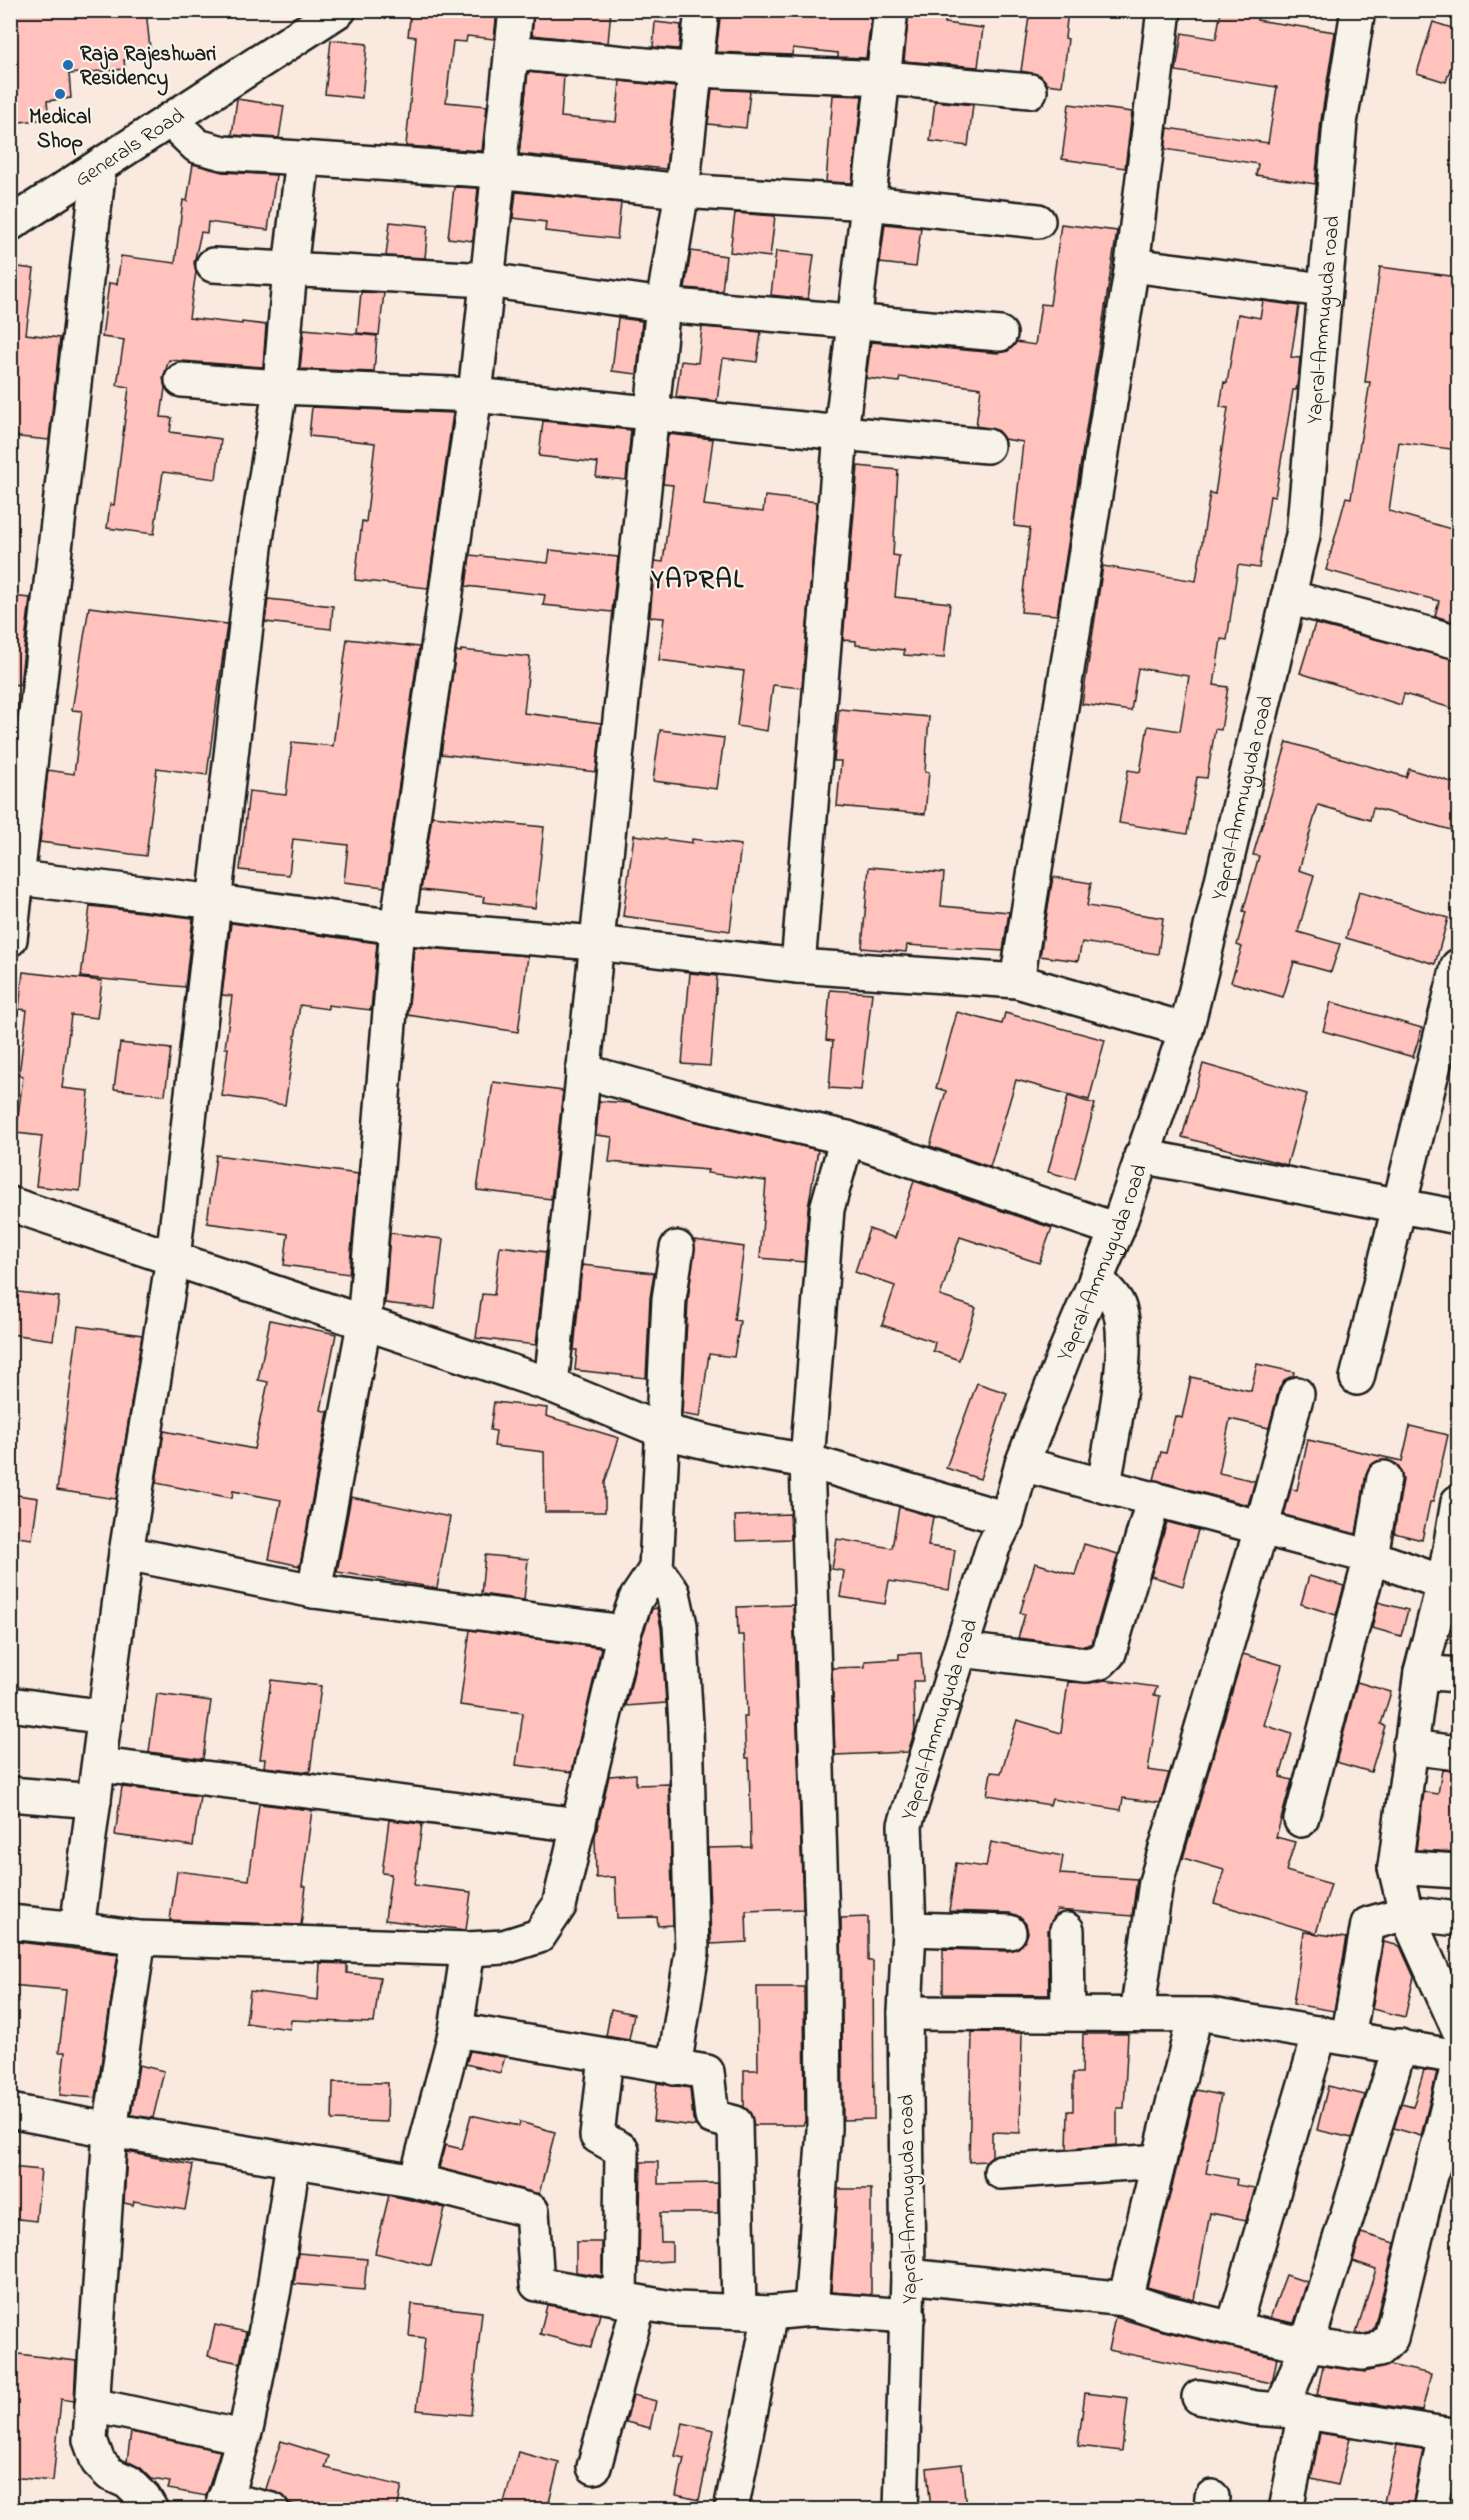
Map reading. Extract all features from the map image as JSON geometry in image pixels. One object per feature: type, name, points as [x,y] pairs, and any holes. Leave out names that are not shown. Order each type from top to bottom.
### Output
[{"type":"street","name":"Generals Road","points":[[10,224],[339,10]]},
{"type":"street","points":[[314,1592],[364,1324],[397,927],[475,395],[516,10]]},
{"type":"street","points":[[551,1385],[663,305],[682,190],[702,10]]},
{"type":"street","points":[[798,966],[841,433],[885,78],[891,10]]},
{"type":"street","points":[[1017,981],[1132,265],[1164,10]]},
{"type":"street","name":"Yapral-Ammuguda road","points":[[901,2510],[908,2316],[905,2013],[909,1929],[906,1825],[993,1547],[1007,1519],[1022,1464],[1117,1230],[1186,1030],[1303,535],[1323,290],[1340,123],[1358,10]]},
{"type":"street","points":[[511,52],[697,70],[885,78],[1030,91]]},
{"type":"street","points":[[170,120],[197,146],[209,150],[498,171],[682,190],[868,202],[1038,221]]},
{"type":"street","points":[[77,1929],[126,1553],[173,1258],[216,902],[256,539],[280,387],[290,269],[303,158]]},
{"type":"street","points":[[10,939],[14,878],[99,167]]},
{"type":"street","points":[[213,264],[487,280],[663,305],[1000,334]]},
{"type":"street","points":[[1132,265],[1323,290]]},
{"type":"street","points":[[182,380],[280,387],[475,395],[987,446]]},
{"type":"street","points":[[1288,597],[1458,642]]},
{"type":"street","points":[[14,878],[216,902],[397,927],[596,942],[798,966],[1017,981],[1186,1030]]},
{"type":"street","points":[[1357,1378],[1458,966]]},
{"type":"street","points":[[584,1071],[701,1104],[847,1138],[1117,1230]]},
{"type":"street","points":[[811,2309],[824,2129],[823,1953],[807,1461],[820,1317],[826,1209],[847,1138]]},
{"type":"street","points":[[1141,1156],[1458,1217]]},
{"type":"street","points":[[10,1204],[551,1385],[664,1432],[731,1448],[807,1461],[1007,1519]]},
{"type":"street","points":[[10,1922],[139,1938],[468,1949],[504,1947],[539,1936],[559,1906],[624,1632],[636,1599],[656,1569],[669,1299],[677,1248]]},
{"type":"street","points":[[1096,1278],[1117,1303],[1123,1329],[1121,1371],[1104,1485]]},
{"type":"street","points":[[1137,2014],[1156,1882],[1262,1526],[1297,1394]]},
{"type":"street","points":[[1022,1464],[1262,1526],[1371,1557],[1451,1584]]},
{"type":"street","points":[[1301,1820],[1371,1557],[1384,1478]]},
{"type":"street","points":[[961,1650],[1086,1665],[1100,1662],[1109,1653],[1154,1498]]},
{"type":"street","points":[[1458,1502],[1451,1584],[1421,1672],[1395,1867],[1406,1913],[1458,2026]]},
{"type":"street","points":[[126,1553],[314,1592],[624,1632]]},
{"type":"street","points":[[656,1569],[673,1593],[680,1625],[686,1725],[692,1952],[674,2068]]},
{"type":"street","points":[[1421,1672],[1458,1675]]},
{"type":"street","points":[[10,1704],[105,1717]]},
{"type":"street","points":[[1410,1747],[1458,1753]]},
{"type":"street","points":[[100,1765],[579,1825]]},
{"type":"street","points":[[10,1794],[94,1801]]},
{"type":"street","points":[[1395,1867],[1458,1871]]},
{"type":"street","points":[[1233,2329],[1334,2035],[1368,1924],[1406,1913],[1458,1919]]},
{"type":"street","points":[[909,1929],[1009,1932]]},
{"type":"street","points":[[1067,1930],[1068,2013]]},
{"type":"street","points":[[139,1938],[110,2130],[90,2440],[98,2462],[110,2474],[128,2482],[144,2498],[151,2510]]},
{"type":"street","points":[[417,2181],[456,2030],[468,1949]]},
{"type":"street","points":[[905,2013],[1210,2015],[1458,2057]]},
{"type":"street","points":[[1125,2299],[1195,2015]]},
{"type":"street","points":[[456,2030],[707,2072],[712,2116],[735,2124],[754,2312],[731,2510]]},
{"type":"street","points":[[1286,2510],[1294,2410],[1307,2345],[1400,2046]]},
{"type":"street","points":[[594,2467],[629,2301],[622,2150],[597,2136],[606,2056]]},
{"type":"street","points":[[908,2276],[1125,2299],[1160,2311],[1307,2345],[1362,2353],[1379,2350],[1391,2338],[1458,2065]]},
{"type":"street","points":[[10,2111],[417,2181],[531,2211],[537,2284],[677,2308],[754,2312],[811,2309],[908,2316]]},
{"type":"street","points":[[272,2510],[223,2504],[243,2437],[274,2289],[293,2161]]},
{"type":"street","points":[[1001,2172],[1158,2161]]},
{"type":"street","points":[[1199,2397],[1255,2408],[1294,2410],[1452,2435],[1430,2510]]},
{"type":"street","points":[[92,2405],[243,2437]]},
{"type":"building","name":"Raja Rajeshwari Residency","points":[[10,10],[146,10],[151,58],[124,60],[125,69],[69,74],[71,98],[47,101],[49,119],[10,123]]},
{"type":"building","points":[[411,10],[497,10],[494,39],[467,36],[466,42],[453,41],[446,102],[487,106],[482,151],[406,146],[416,37],[408,36]]},
{"type":"building","points":[[534,10],[611,10],[608,43],[532,35]]},
{"type":"building","points":[[721,10],[872,11],[866,58],[838,57],[838,53],[793,48],[792,55],[716,52]]},
{"type":"building","points":[[909,10],[946,10],[945,23],[983,28],[978,67],[904,61]]},
{"type":"building","points":[[1030,10],[1068,10],[1065,38],[1068,39],[1062,86],[1047,84],[1040,75],[1021,71]]},
{"type":"building","points":[[1221,10],[1258,10],[1257,20],[1335,32],[1321,120],[1315,184],[1256,175],[1258,164],[1165,149],[1168,128],[1268,143],[1277,87],[1176,71],[1182,33],[1216,39]]},
{"type":"building","points":[[655,22],[681,25],[679,49],[653,47]]},
{"type":"building","points":[[1433,22],[1458,30],[1458,72],[1450,69],[1446,82],[1417,73]]},
{"type":"building","points":[[331,40],[367,44],[362,98],[325,94]]},
{"type":"building","points":[[528,72],[564,76],[561,117],[616,122],[620,81],[675,87],[666,169],[519,154]]},
{"type":"building","points":[[712,89],[750,91],[746,128],[708,124]]},
{"type":"building","points":[[833,95],[862,96],[852,183],[826,182]]},
{"type":"building","points":[[237,99],[284,106],[279,138],[232,135]]},
{"type":"building","points":[[935,101],[973,105],[968,146],[930,141]]},
{"type":"building","points":[[1069,104],[1132,112],[1125,168],[1062,159]]},
{"type":"building","points":[[193,164],[222,172],[276,175],[268,230],[208,222],[207,233],[201,232],[194,263],[196,272],[189,318],[266,325],[263,367],[169,360],[163,378],[165,388],[161,417],[172,418],[170,432],[221,439],[216,479],[163,472],[154,534],[107,528],[110,504],[114,505],[129,387],[117,385],[124,340],[102,337],[109,283],[117,284],[121,256],[175,263],[183,200],[187,201]]},
{"type":"building","points":[[454,187],[478,188],[473,241],[448,238]]},
{"type":"building","points":[[516,192],[621,203],[617,239],[545,231],[546,222],[513,218]]},
{"type":"building","points":[[735,213],[775,216],[770,257],[730,252]]},
{"type":"building","points":[[390,222],[428,226],[425,258],[386,256]]},
{"type":"building","points":[[885,224],[921,228],[916,267],[880,263]]},
{"type":"building","points":[[1061,224],[1117,231],[1057,615],[1021,612],[1030,528],[1014,526],[1023,442],[1004,439],[997,430],[976,426],[981,388],[900,377],[899,382],[866,378],[871,342],[998,353],[1008,351],[1016,342],[1035,345],[1041,304],[1050,305]]},
{"type":"building","points":[[691,251],[726,256],[722,291],[685,288]]},
{"type":"building","points":[[776,251],[814,255],[808,299],[771,295]]},
{"type":"building","points":[[10,266],[34,269],[26,334],[60,338],[49,440],[10,436]]},
{"type":"building","points":[[1380,267],[1458,277],[1458,450],[1399,442],[1389,511],[1458,531],[1458,623],[1435,616],[1439,601],[1326,570],[1346,497],[1351,498],[1370,382],[1365,382]]},
{"type":"building","points":[[361,292],[384,293],[379,335],[357,333]]},
{"type":"building","points":[[1263,301],[1299,306],[1291,357],[1300,358],[1298,379],[1296,390],[1293,390],[1275,497],[1270,496],[1259,568],[1238,565],[1227,640],[1221,639],[1214,685],[1228,687],[1221,730],[1215,729],[1207,778],[1197,777],[1187,834],[1119,823],[1128,770],[1140,772],[1148,726],[1180,731],[1189,676],[1138,668],[1131,711],[1082,704],[1103,566],[1196,581],[1210,493],[1215,494],[1228,408],[1220,407],[1224,382],[1227,383],[1238,314],[1260,318]]},
{"type":"building","points":[[618,318],[642,321],[637,374],[612,371]]},
{"type":"building","points":[[702,327],[761,332],[757,362],[723,358],[717,401],[676,397],[681,361],[698,363]]},
{"type":"building","points":[[304,329],[377,336],[374,372],[300,369]]},
{"type":"building","points":[[312,407],[453,413],[428,588],[355,580],[362,521],[366,522],[375,443],[309,436]]},
{"type":"building","points":[[543,421],[631,430],[626,480],[596,477],[598,463],[539,456]]},
{"type":"building","points":[[668,434],[713,439],[704,505],[763,512],[765,496],[817,502],[802,688],[773,685],[767,731],[737,726],[744,671],[659,660],[664,618],[650,617],[655,561],[663,562],[673,485],[663,484]]},
{"type":"building","points":[[858,466],[898,470],[893,555],[899,556],[895,597],[950,603],[944,658],[904,655],[904,650],[856,645],[856,641],[843,640]]},
{"type":"building","points":[[550,550],[618,557],[612,612],[543,605],[545,595],[466,586],[470,555],[548,563]]},
{"type":"building","points":[[10,596],[30,598],[20,685],[10,684]]},
{"type":"building","points":[[268,599],[333,606],[331,629],[265,622]]},
{"type":"building","points":[[89,607],[227,624],[207,775],[157,768],[146,856],[40,842],[48,770],[74,774],[82,711],[72,710]]},
{"type":"building","points":[[1315,624],[1458,660],[1458,710],[1404,694],[1401,705],[1300,673]]},
{"type":"building","points":[[347,639],[419,647],[384,887],[344,882],[348,845],[293,839],[289,875],[240,870],[249,791],[286,795],[292,742],[333,746]]},
{"type":"building","points":[[461,650],[530,657],[524,713],[601,723],[596,772],[441,754],[456,651],[461,652]]},
{"type":"building","points":[[839,709],[929,717],[925,772],[929,772],[925,814],[837,806],[841,761],[834,761]]},
{"type":"building","points":[[660,730],[724,738],[717,789],[653,781]]},
{"type":"building","points":[[1287,742],[1406,777],[1409,769],[1458,784],[1458,832],[1373,808],[1370,820],[1318,805],[1299,870],[1314,875],[1298,932],[1340,944],[1331,972],[1294,962],[1283,997],[1231,982],[1242,947],[1237,945],[1246,912],[1243,911],[1259,856],[1253,855]]},
{"type":"building","points":[[432,816],[544,827],[535,908],[483,902],[484,897],[421,890]]},
{"type":"building","points":[[634,835],[692,843],[692,839],[741,845],[730,931],[623,916]]},
{"type":"building","points":[[869,867],[944,873],[941,906],[1009,912],[1003,951],[907,945],[906,952],[862,948]]},
{"type":"building","points":[[1053,877],[1091,883],[1087,906],[1163,918],[1158,954],[1082,942],[1078,961],[1040,956]]},
{"type":"building","points":[[1359,892],[1448,918],[1435,964],[1346,938]]},
{"type":"building","points":[[90,906],[193,918],[185,987],[81,977]]},
{"type":"building","points":[[231,923],[377,943],[371,1010],[328,1005],[328,1009],[300,1005],[285,1105],[222,1096],[232,996],[222,995]]},
{"type":"building","points":[[414,947],[528,956],[518,1032],[408,1015]]},
{"type":"building","points":[[23,972],[102,981],[97,1018],[71,1015],[62,1088],[89,1091],[80,1191],[36,1186],[42,1136],[16,1133],[23,1076],[19,1075],[27,1010],[19,1009]]},
{"type":"building","points":[[690,973],[717,976],[710,1066],[682,1064]]},
{"type":"building","points":[[830,990],[872,993],[861,1090],[829,1088],[833,1041],[826,1040]]},
{"type":"building","points":[[1331,1002],[1422,1028],[1413,1057],[1323,1031]]},
{"type":"building","points":[[957,1012],[1002,1024],[1005,1013],[1105,1040],[1089,1100],[1016,1080],[990,1167],[930,1146],[946,1091],[936,1088]]},
{"type":"building","points":[[120,1043],[171,1049],[165,1095],[114,1089]]},
{"type":"building","points":[[1203,1064],[1307,1094],[1287,1165],[1182,1137]]},
{"type":"building","points":[[493,1082],[563,1091],[551,1199],[477,1190]]},
{"type":"building","points":[[1068,1096],[1095,1104],[1075,1179],[1048,1172]]},
{"type":"building","points":[[599,1101],[629,1103],[697,1122],[818,1150],[808,1208],[804,1262],[760,1258],[766,1181],[707,1173],[708,1170],[609,1162],[612,1137],[596,1135]]},
{"type":"building","points":[[216,1155],[358,1174],[349,1274],[284,1265],[288,1234],[207,1223]]},
{"type":"building","points":[[914,1181],[1052,1228],[1039,1263],[960,1237],[940,1296],[976,1308],[959,1360],[933,1351],[935,1342],[882,1325],[895,1286],[855,1272],[869,1229],[895,1238]]},
{"type":"building","points":[[390,1233],[443,1239],[435,1309],[385,1303]]},
{"type":"building","points":[[695,1240],[744,1247],[734,1320],[740,1321],[734,1357],[709,1354],[700,1417],[682,1414],[688,1301]]},
{"type":"building","points":[[500,1246],[546,1252],[536,1345],[476,1338],[482,1294],[494,1295]]},
{"type":"building","points":[[582,1265],[654,1273],[650,1298],[646,1378],[575,1370],[577,1350],[574,1350]]},
{"type":"building","points":[[10,1291],[59,1297],[53,1340],[10,1334]]},
{"type":"building","points":[[270,1320],[336,1334],[321,1410],[328,1412],[300,1566],[269,1559],[281,1500],[233,1491],[232,1498],[156,1483],[164,1431],[254,1449],[268,1382],[258,1380]]},
{"type":"building","points":[[78,1326],[142,1335],[116,1499],[57,1490]]},
{"type":"building","points":[[1257,1364],[1294,1372],[1293,1376],[1284,1380],[1279,1389],[1269,1428],[1230,1419],[1219,1473],[1255,1481],[1248,1505],[1154,1480],[1161,1452],[1166,1453],[1175,1416],[1182,1418],[1191,1377],[1251,1391]]},
{"type":"building","points":[[977,1383],[1007,1393],[980,1479],[946,1468]]},
{"type":"building","points":[[494,1402],[547,1408],[546,1416],[619,1438],[605,1482],[605,1512],[545,1512],[544,1452],[494,1446],[496,1431],[490,1430]]},
{"type":"building","points":[[1410,1426],[1448,1435],[1422,1540],[1394,1533],[1403,1480],[1396,1464],[1388,1460],[1377,1461],[1369,1467],[1356,1534],[1284,1515],[1291,1489],[1297,1490],[1308,1440],[1402,1461]]},
{"type":"building","points":[[10,1494],[38,1498],[32,1539],[10,1536]]},
{"type":"building","points":[[351,1497],[450,1517],[437,1588],[337,1572]]},
{"type":"building","points":[[899,1507],[933,1517],[928,1546],[955,1550],[949,1590],[889,1581],[885,1604],[840,1597],[844,1571],[832,1569],[837,1539],[892,1548]]},
{"type":"building","points":[[790,1514],[791,1539],[736,1541],[735,1516]]},
{"type":"building","points":[[1167,1522],[1198,1530],[1183,1586],[1151,1576]]},
{"type":"building","points":[[1084,1544],[1118,1554],[1092,1643],[1085,1646],[1018,1638],[1025,1614],[1020,1613],[1035,1563],[1075,1575]]},
{"type":"building","points":[[485,1555],[528,1559],[524,1600],[481,1594]]},
{"type":"building","points":[[1309,1576],[1344,1586],[1336,1615],[1301,1604]]},
{"type":"building","points":[[1378,1602],[1408,1610],[1401,1636],[1372,1628]]},
{"type":"building","points":[[793,1605],[803,1909],[746,1911],[747,1942],[711,1944],[708,1848],[751,1847],[749,1758],[746,1758],[744,1717],[747,1717],[744,1635],[738,1635],[737,1607]]},
{"type":"building","points":[[657,1608],[661,1628],[666,1703],[626,1706],[642,1637],[652,1609]]},
{"type":"building","points":[[470,1630],[601,1648],[572,1772],[516,1765],[523,1713],[460,1705]]},
{"type":"building","points":[[921,1653],[923,1681],[913,1681],[915,1730],[908,1752],[835,1755],[832,1668],[865,1667],[865,1661],[899,1659],[899,1654]]},
{"type":"building","points":[[1243,1654],[1282,1665],[1264,1725],[1292,1734],[1280,1777],[1292,1780],[1276,1837],[1295,1842],[1286,1871],[1331,1884],[1316,1933],[1214,1903],[1224,1870],[1183,1858]]},
{"type":"building","points":[[271,1680],[321,1686],[310,1772],[264,1767],[265,1759],[260,1759]]},
{"type":"building","points":[[1105,1680],[1157,1687],[1154,1695],[1160,1696],[1148,1770],[1169,1773],[1160,1803],[1123,1798],[1121,1810],[1052,1799],[1050,1805],[987,1795],[991,1772],[1001,1773],[1017,1720],[1061,1733],[1068,1682],[1090,1683]]},
{"type":"building","points":[[1357,1682],[1391,1692],[1381,1724],[1385,1726],[1371,1772],[1336,1762]]},
{"type":"building","points":[[157,1694],[211,1701],[203,1759],[149,1752]]},
{"type":"building","points":[[1442,1770],[1458,1771],[1458,1852],[1416,1850],[1424,1792],[1438,1794]]},
{"type":"building","points":[[636,1774],[636,1785],[669,1784],[673,1925],[658,1926],[657,1917],[617,1918],[615,1877],[596,1878],[595,1836],[609,1776]]},
{"type":"building","points":[[122,1787],[200,1796],[193,1846],[115,1835]]},
{"type":"building","points":[[259,1804],[312,1810],[302,1886],[306,1886],[301,1925],[170,1920],[177,1871],[249,1880]]},
{"type":"building","points":[[389,1820],[422,1824],[414,1885],[471,1892],[466,1930],[385,1920],[391,1874],[382,1873]]},
{"type":"building","points":[[991,1842],[1063,1856],[1060,1874],[1137,1879],[1132,1916],[1057,1910],[1048,1930],[1049,1995],[943,1994],[943,1949],[1008,1951],[1018,1948],[1025,1941],[1028,1933],[1026,1924],[1018,1916],[1010,1913],[949,1911],[956,1863],[986,1867]]},
{"type":"building","points":[[868,1917],[868,1961],[873,1961],[874,2119],[843,2120],[841,1918]]},
{"type":"building","points":[[1304,1932],[1347,1938],[1334,2011],[1293,2004]]},
{"type":"building","points":[[10,1941],[118,1954],[96,2098],[60,2095],[65,2052],[59,2052],[66,1990],[10,1985]]},
{"type":"building","points":[[1384,1942],[1400,1946],[1414,1977],[1405,2017],[1372,2009]]},
{"type":"building","points":[[320,1963],[347,1964],[347,1973],[380,1977],[374,2023],[291,2020],[290,2029],[246,2023],[250,1991],[318,2000]]},
{"type":"building","points":[[757,1987],[804,1987],[805,2121],[803,2125],[754,2125],[750,2112],[744,2108],[744,2070],[758,2070]]},
{"type":"building","points":[[611,2009],[634,2014],[629,2040],[606,2036]]},
{"type":"building","points":[[972,2032],[1022,2033],[1020,2133],[992,2132],[992,2156],[986,2161],[969,2162]]},
{"type":"building","points":[[1083,2034],[1128,2034],[1124,2108],[1117,2108],[1117,2145],[1067,2149],[1068,2111],[1073,2111],[1073,2073],[1082,2073]]},
{"type":"building","points":[[470,2051],[505,2057],[500,2073],[466,2064]]},
{"type":"building","points":[[139,2065],[164,2071],[153,2118],[131,2115]]},
{"type":"building","points":[[1424,2070],[1437,2072],[1421,2136],[1394,2128],[1401,2104],[1413,2107]]},
{"type":"building","points":[[333,2082],[388,2083],[387,2122],[332,2120]]},
{"type":"building","points":[[657,2083],[690,2088],[693,2119],[696,2126],[653,2121]]},
{"type":"building","points":[[1328,2086],[1365,2095],[1352,2138],[1317,2130]]},
{"type":"building","points":[[1196,2090],[1221,2095],[1206,2173],[1237,2179],[1236,2185],[1255,2188],[1246,2220],[1210,2213],[1194,2300],[1147,2287]]},
{"type":"building","points":[[471,2115],[519,2126],[520,2122],[555,2132],[539,2194],[439,2168],[445,2145],[462,2149]]},
{"type":"building","points":[[127,2152],[193,2165],[185,2210],[134,2201],[133,2205],[124,2203]]},
{"type":"building","points":[[641,2162],[658,2162],[658,2184],[718,2183],[718,2213],[660,2213],[661,2242],[672,2242],[672,2261],[639,2263]]},
{"type":"building","points":[[10,2167],[41,2170],[36,2221],[10,2218]]},
{"type":"building","points":[[838,2189],[871,2189],[871,2295],[831,2292]]},
{"type":"building","points":[[389,2195],[445,2208],[431,2266],[375,2253]]},
{"type":"building","points":[[1361,2233],[1395,2243],[1374,2328],[1370,2333],[1362,2334],[1356,2333],[1376,2269],[1353,2261]]},
{"type":"building","points":[[576,2242],[602,2242],[602,2276],[576,2272]]},
{"type":"building","points":[[298,2253],[367,2259],[364,2290],[294,2284]]},
{"type":"building","points":[[1286,2275],[1307,2282],[1294,2323],[1270,2318]]},
{"type":"building","points":[[412,2304],[482,2312],[471,2415],[417,2410],[425,2338],[409,2336]]},
{"type":"building","points":[[547,2305],[600,2314],[591,2347],[540,2334]]},
{"type":"building","points":[[1115,2317],[1155,2329],[1277,2358],[1272,2383],[1108,2350]]},
{"type":"building","points":[[215,2325],[246,2332],[240,2363],[208,2356]]},
{"type":"building","points":[[10,2353],[76,2361],[74,2401],[61,2399],[53,2481],[10,2477],[13,2431],[10,2431]]},
{"type":"building","points":[[1390,2365],[1431,2374],[1422,2411],[1317,2395],[1323,2366],[1365,2372]]},
{"type":"building","points":[[1085,2393],[1128,2398],[1122,2451],[1078,2446]]},
{"type":"building","points":[[633,2395],[656,2401],[650,2428],[626,2422]]},
{"type":"building","points":[[683,2423],[714,2430],[699,2500],[676,2495],[684,2458],[675,2456]]},
{"type":"building","points":[[131,2432],[220,2451],[206,2496],[168,2489],[170,2482],[152,2479],[141,2468],[127,2461]]},
{"type":"building","points":[[1320,2433],[1350,2438],[1338,2485],[1311,2479]]},
{"type":"building","points":[[281,2441],[329,2456],[325,2468],[402,2486],[397,2510],[310,2510],[289,2503],[284,2496],[266,2489]]},
{"type":"building","points":[[1397,2445],[1423,2449],[1412,2508],[1384,2502]]},
{"type":"building","points":[[518,2452],[559,2463],[547,2510],[502,2510]]},
{"type":"building","points":[[962,2464],[966,2510],[931,2510],[927,2468]]},
{"type":"place","name":"Raja Rajeshwari Residency","points":[[68,65]]},
{"type":"place","name":"Medical Shop","points":[[60,94]]},
{"type":"district","name":"YAPRAL","points":[[698,578]]}]
